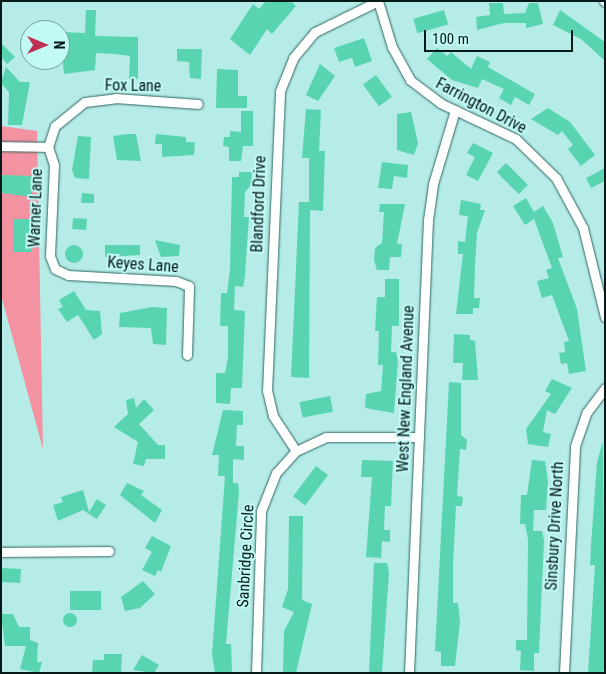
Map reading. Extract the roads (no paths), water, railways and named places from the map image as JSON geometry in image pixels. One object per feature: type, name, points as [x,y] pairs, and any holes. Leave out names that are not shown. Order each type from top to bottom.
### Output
[{"type":"street","name":"Farrington Drive","points":[[378,1],[392,47],[410,80],[455,110],[516,139],[556,178],[583,228],[605,316]]},
{"type":"street","name":"Blandford Drive","points":[[296,451],[273,416],[267,390],[280,91],[293,58],[315,32],[378,1]]},
{"type":"street","name":"Fox Lane","points":[[48,147],[55,126],[85,102],[116,98],[198,104]]},
{"type":"street","name":"West New England Avenue","points":[[409,673],[428,220],[433,184],[455,110]]},
{"type":"street","points":[[1,146],[48,147]]},
{"type":"street","name":"Warner Lane","points":[[48,147],[54,165],[50,256],[55,269]]},
{"type":"street","name":"Keyes Lane","points":[[55,269],[68,275],[185,284],[192,295],[187,356]]},
{"type":"street","name":"Sinsbury Drive North","points":[[564,673],[574,446],[587,412],[605,388]]},
{"type":"street","points":[[296,451],[342,435],[419,437]]},
{"type":"street","name":"Sanbridge Circle","points":[[256,673],[261,511],[276,473],[296,451]]},
{"type":"street","points":[[1,552],[109,551]]}]
